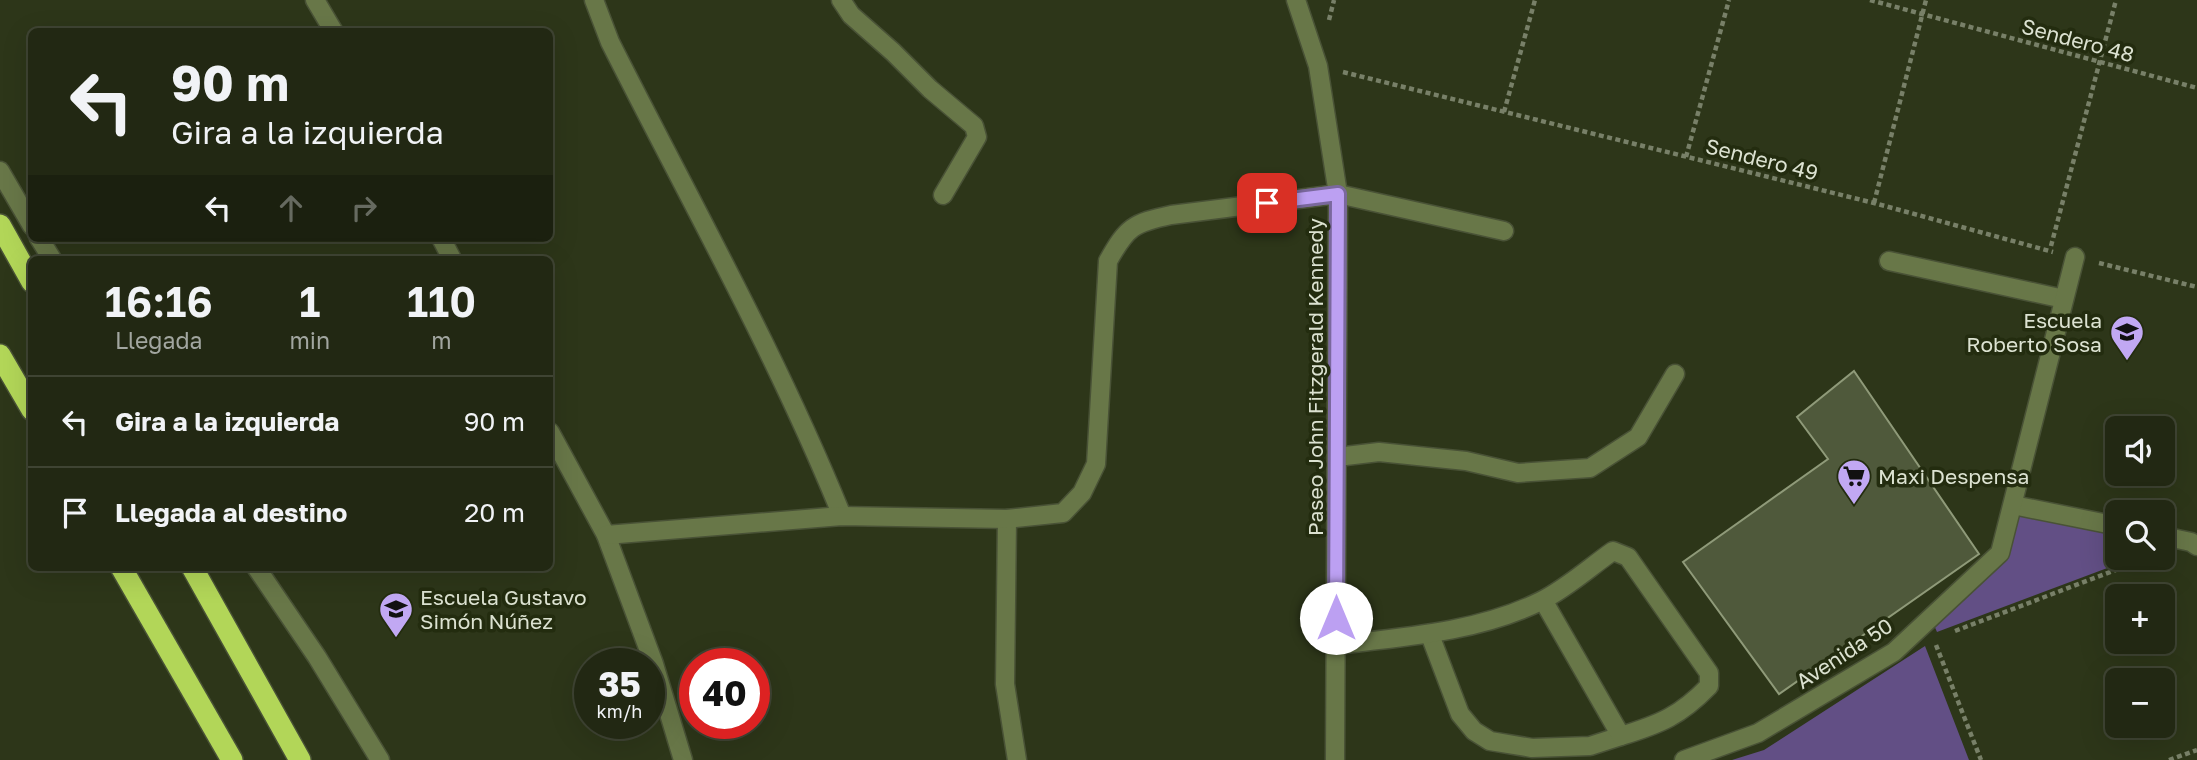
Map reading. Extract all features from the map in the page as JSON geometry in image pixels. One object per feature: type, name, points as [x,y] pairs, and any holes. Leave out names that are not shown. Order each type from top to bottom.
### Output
[{"type":"highway","points":[[0,225],[28,275]]},
{"type":"highway","points":[[0,355],[28,403]]},
{"type":"highway","points":[[123,571],[232,760]]},
{"type":"highway","points":[[194,571],[300,760]]},
{"type":"street","points":[[315,0],[332,28]]},
{"type":"street","points":[[594,0],[610,42],[752,318],[812,442],[842,516]]},
{"type":"street","points":[[841,0],[852,15],[930,89],[974,126],[977,137],[943,195]]},
{"type":"street","name":"Paseo John Fitzgerald Kennedy","points":[[1296,0],[1318,66],[1338,194],[1335,760]]},
{"type":"street","points":[[0,171],[28,219]]},
{"type":"street","points":[[606,535],[842,516],[1007,519],[1062,513],[1082,493],[1096,464],[1108,261],[1123,235],[1144,221],[1171,215],[1338,194],[1504,231]]},
{"type":"street","name":"Avenida 50","points":[[1684,760],[1758,733],[1894,652],[2000,553],[2075,257]]},
{"type":"street","points":[[1889,261],[2064,299]]},
{"type":"street","points":[[1337,457],[1379,452],[1466,461],[1518,473],[1590,468],[1638,437],[1675,374]]},
{"type":"street","points":[[553,438],[606,535],[654,664],[683,760]]},
{"type":"street","points":[[2013,505],[2105,523]]},
{"type":"street","points":[[1007,519],[1005,684],[1017,760]]},
{"type":"street","points":[[2175,539],[2197,546]]},
{"type":"street","points":[[1335,645],[1430,635],[1501,617],[1543,600],[1613,551],[1628,557],[1709,673],[1709,686],[1693,703],[1662,723],[1590,746],[1532,747],[1490,741],[1474,731],[1460,714],[1430,635]]},
{"type":"street","points":[[259,571],[317,657],[380,760]]},
{"type":"street","points":[[1543,600],[1621,736]]},
{"type":"path","points":[[1504,112],[1535,0]]},
{"type":"path","points":[[1686,157],[1729,0]]},
{"type":"path","name":"Sendero 48","points":[[1870,0],[2197,88]]},
{"type":"path","points":[[1874,203],[1926,0]]},
{"type":"path","points":[[2050,251],[2116,0]]},
{"type":"path","name":"Sendero 49","points":[[1318,66],[1874,203],[2050,251],[2197,287]]},
{"type":"path","points":[[1934,639],[2115,570]]},
{"type":"path","points":[[1927,621],[1981,760]]},
{"type":"path","points":[[2169,760],[2197,750]]},
{"type":"shaded area","points":[[2019,513],[2105,529],[2105,569],[1937,632],[1933,623],[2007,557]]},
{"type":"shaded area","points":[[1925,646],[1969,760],[1732,760],[1764,750]]},
{"type":"building","name":"Maxi Despensa","points":[[1854,371],[1979,554],[1779,694],[1683,562],[1828,459],[1797,417]]},
{"type":"place","name":"Escuela Roberto Sosa","points":[[2127,362]]},
{"type":"place","name":"Maxi Despensa","points":[[1854,506]]},
{"type":"place","name":"Escuela Gustavo Simón Núñez","points":[[396,639]]},
{"type":"route","points":[[1267,203],[1338,194],[1336,618]]}]
